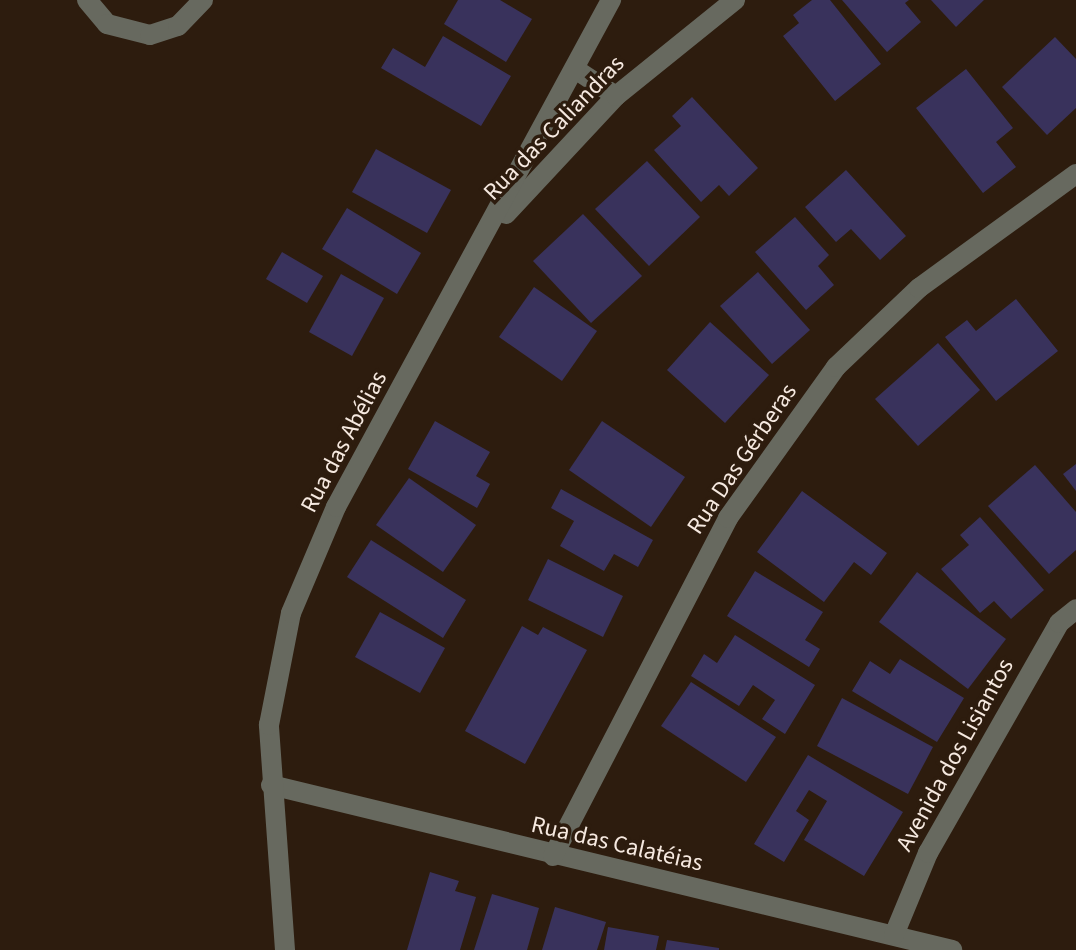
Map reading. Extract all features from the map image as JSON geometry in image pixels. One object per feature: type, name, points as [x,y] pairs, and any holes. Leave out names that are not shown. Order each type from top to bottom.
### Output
[{"type":"street","points":[[87,0],[107,24],[150,35],[178,26],[203,0]]},
{"type":"street","name":"Rua das Abélias","points":[[285,950],[269,725],[291,613],[336,507],[487,234],[611,0]]},
{"type":"street","name":"Rua das Caliandras","points":[[487,234],[616,96],[735,0]]},
{"type":"street","points":[[575,69],[616,96]]},
{"type":"street","name":"Rua Das Gérberas","points":[[553,856],[728,518],[836,367],[919,288],[1076,174]]},
{"type":"street","name":"Avenida dos Lisiantos","points":[[894,935],[928,853],[1059,623],[1076,609]]},
{"type":"street","name":"Rua das Calatéias","points":[[271,785],[553,856],[952,950]]},
{"type":"building","points":[[458,0],[500,0],[532,19],[506,62],[444,24]]},
{"type":"building","points":[[812,0],[830,0],[881,64],[835,101],[783,36],[799,23],[793,15]]},
{"type":"building","points":[[842,0],[909,0],[905,3],[921,22],[887,52]]},
{"type":"building","points":[[931,0],[984,0],[956,27]]},
{"type":"building","points":[[443,36],[511,76],[481,126],[381,68],[393,48],[425,67]]},
{"type":"building","points":[[1055,37],[1076,59],[1076,108],[1047,135],[1002,87]]},
{"type":"building","points":[[966,69],[1013,128],[996,142],[1016,167],[983,193],[916,108]]},
{"type":"building","points":[[692,97],[758,168],[729,196],[719,185],[701,202],[654,150],[681,126],[672,116]]},
{"type":"building","points":[[376,149],[451,190],[427,233],[352,192]]},
{"type":"building","points":[[647,161],[700,217],[649,266],[595,209]]},
{"type":"building","points":[[846,170],[906,236],[880,260],[851,229],[836,242],[805,207]]},
{"type":"building","points":[[347,208],[421,253],[397,294],[322,249]]},
{"type":"building","points":[[583,214],[642,276],[591,323],[533,261]]},
{"type":"building","points":[[795,217],[829,255],[818,266],[834,285],[806,310],[755,252]]},
{"type":"building","points":[[282,252],[323,276],[307,303],[266,279]]},
{"type":"building","points":[[758,272],[810,330],[772,364],[720,306]]},
{"type":"building","points":[[341,274],[384,298],[352,356],[309,332]]},
{"type":"building","points":[[534,287],[597,331],[562,381],[499,337]]},
{"type":"building","points":[[1016,299],[1058,351],[996,401],[945,337],[967,320],[976,331]]},
{"type":"building","points":[[710,322],[769,375],[725,423],[667,370]]},
{"type":"building","points":[[938,343],[980,390],[918,446],[875,399]]},
{"type":"building","points":[[435,421],[490,452],[476,476],[490,484],[477,508],[408,469]]},
{"type":"building","points":[[602,421],[685,477],[651,527],[569,470]]},
{"type":"building","points":[[1076,464],[1076,491],[1063,474]]},
{"type":"building","points":[[1035,465],[1076,512],[1076,550],[1049,574],[988,506]]},
{"type":"building","points":[[409,478],[476,525],[443,572],[376,525]]},
{"type":"building","points":[[561,489],[653,540],[638,567],[614,554],[604,571],[560,546],[574,521],[551,508]]},
{"type":"building","points":[[802,491],[887,553],[871,575],[854,562],[824,602],[757,552]]},
{"type":"building","points":[[980,517],[1044,590],[1011,619],[994,601],[980,613],[941,569],[969,545],[960,535]]},
{"type":"building","points":[[371,540],[466,600],[443,638],[347,577]]},
{"type":"building","points":[[548,559],[623,596],[603,637],[528,600]]},
{"type":"building","points":[[755,571],[823,612],[805,640],[820,649],[809,667],[727,616]]},
{"type":"building","points":[[917,572],[1006,639],[968,689],[879,622]]},
{"type":"building","points":[[380,612],[445,648],[420,693],[355,657]]},
{"type":"building","points":[[522,626],[538,635],[543,627],[587,650],[525,764],[465,731]]},
{"type":"building","points":[[735,635],[815,685],[785,734],[762,719],[775,700],[753,685],[739,706],[691,676],[704,654],[717,663]]},
{"type":"building","points":[[900,659],[964,698],[937,742],[852,691],[870,661],[890,674]]},
{"type":"building","points":[[691,682],[776,737],[746,782],[661,726]]},
{"type":"building","points":[[842,698],[933,747],[908,794],[817,746]]},
{"type":"building","points":[[808,755],[903,812],[864,876],[804,840],[827,801],[809,790],[796,811],[809,820],[784,862],[754,844]]},
{"type":"building","points":[[430,872],[459,881],[455,891],[476,897],[460,950],[407,950]]},
{"type":"building","points":[[492,894],[539,908],[527,950],[474,950]]},
{"type":"building","points":[[555,907],[606,922],[597,950],[542,950]]},
{"type":"building","points":[[608,927],[659,936],[656,950],[604,950]]},
{"type":"building","points":[[667,940],[719,948],[719,950],[665,950]]}]
